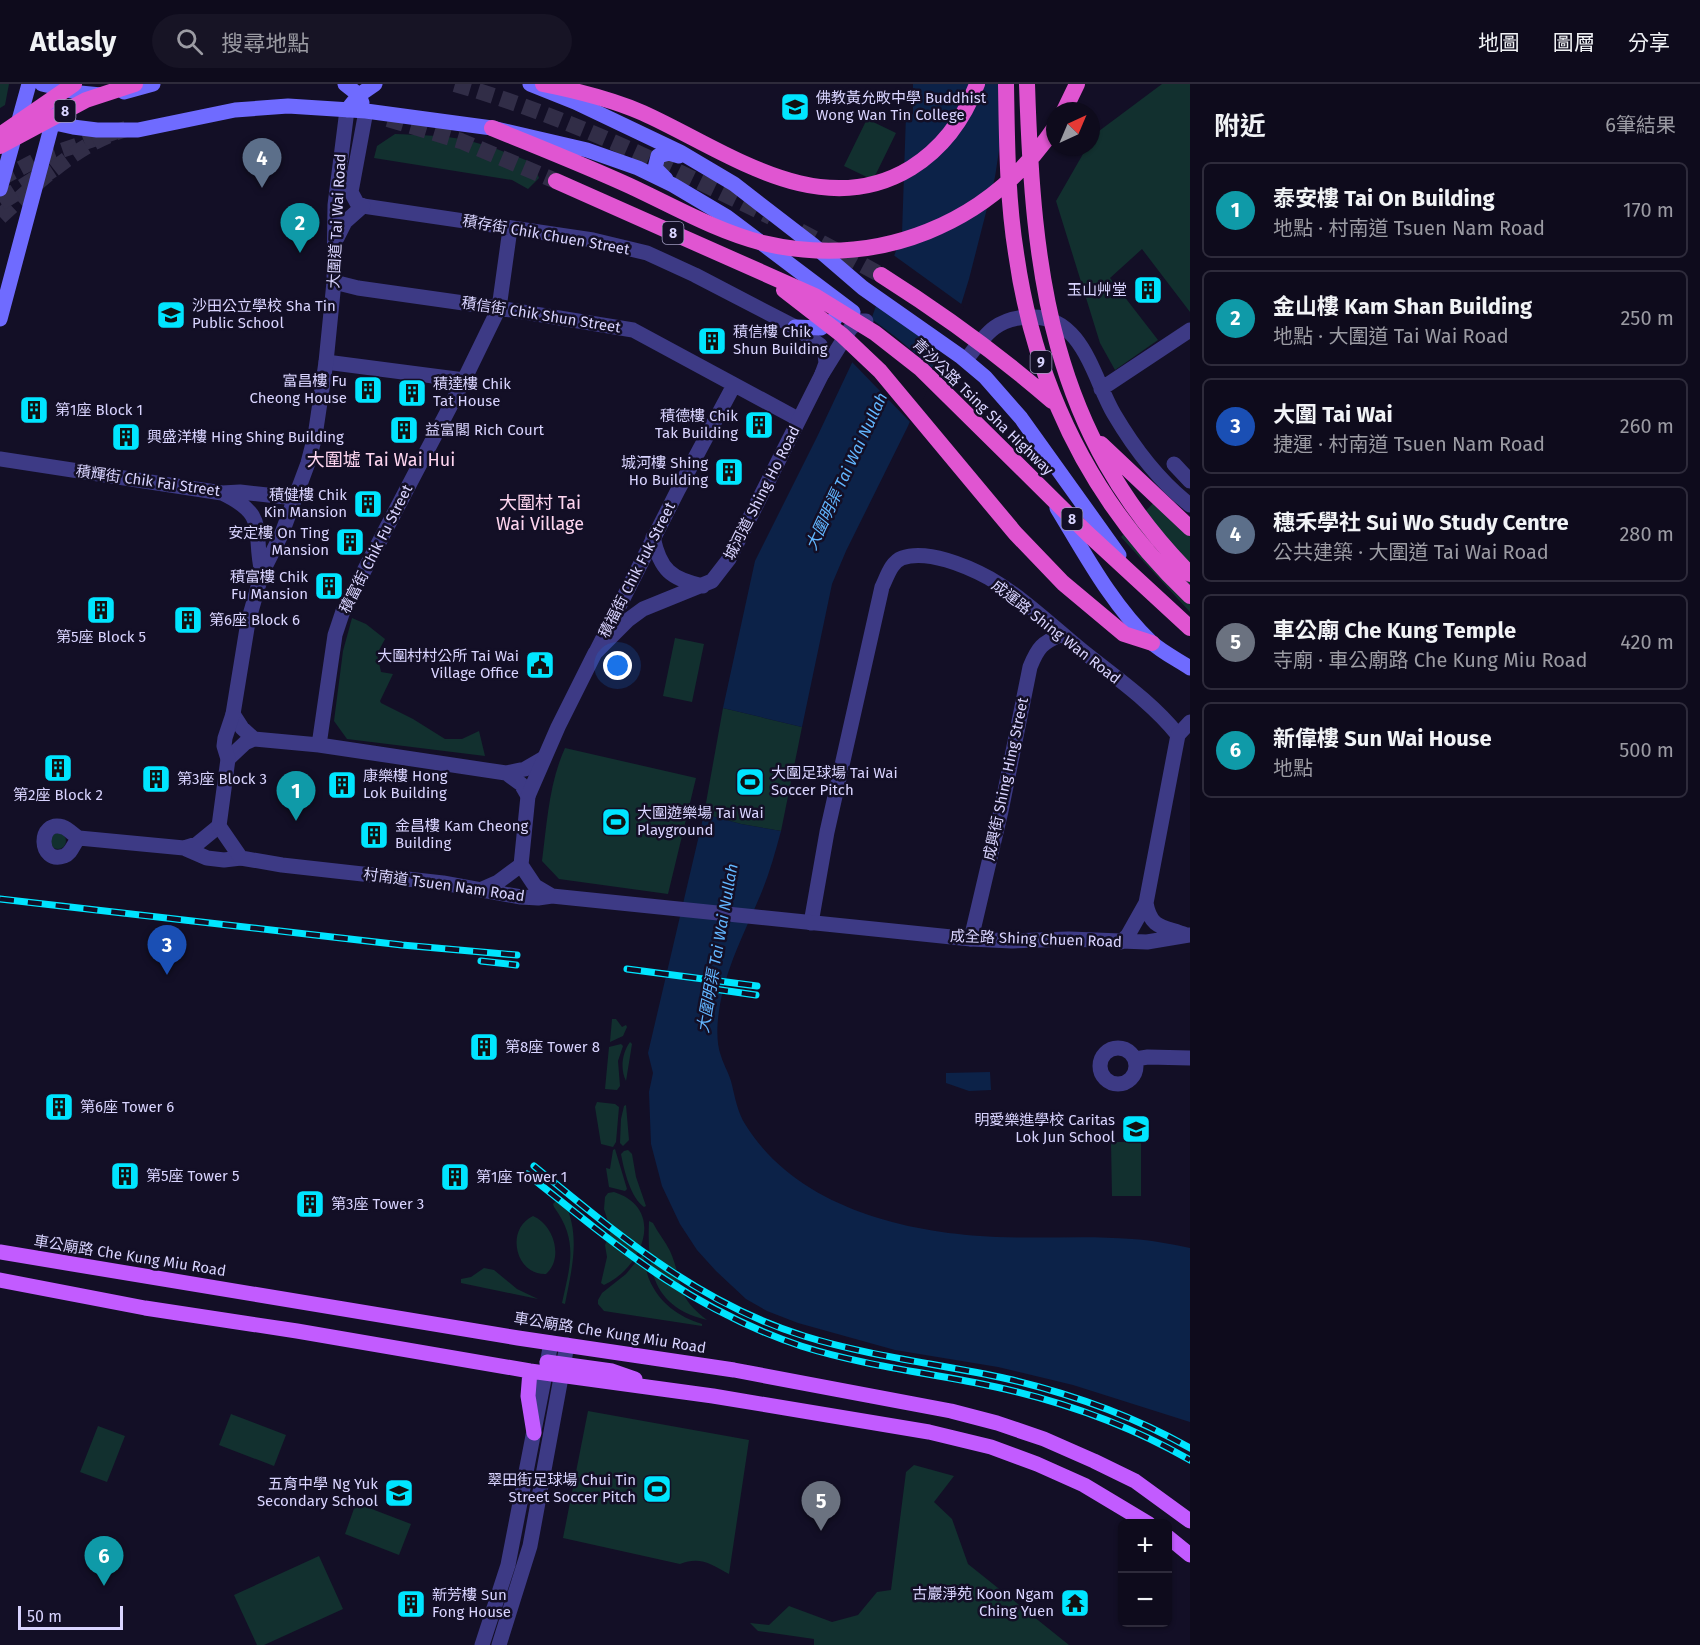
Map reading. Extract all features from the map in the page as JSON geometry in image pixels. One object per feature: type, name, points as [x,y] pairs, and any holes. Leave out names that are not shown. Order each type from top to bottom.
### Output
[{"type":"highway","name":"8","points":[[0,146],[86,100],[135,84]]},
{"type":"highway","points":[[543,84],[584,92],[625,106],[780,179],[814,187],[848,187],[880,182],[907,170],[937,148],[961,118],[976,84]]},
{"type":"highway","name":"9","points":[[1006,84],[1010,188],[1016,253],[1031,328],[1048,385],[1075,446],[1103,495],[1148,553],[1190,596]]},
{"type":"highway","name":"9","points":[[1027,84],[1031,183],[1039,253],[1052,325],[1068,383],[1097,448],[1120,490],[1148,528],[1190,574]]},
{"type":"highway","points":[[1068,102],[1077,84]]},
{"type":"highway","points":[[0,135],[66,86]]},
{"type":"highway","points":[[492,128],[605,175],[729,232],[764,243],[820,250],[875,247],[930,231],[977,207],[997,192],[1026,164],[1046,138]]},
{"type":"highway","name":"青沙公路 Tsing Sha Highway","points":[[556,181],[627,211],[835,307],[875,333],[913,362],[1087,533],[1190,627]]},
{"type":"highway","points":[[761,273],[826,322],[871,361],[1036,556],[1063,582],[1124,634],[1152,643]]},
{"type":"highway","points":[[881,275],[950,320],[1007,363],[1099,443],[1190,528]]},
{"type":"main road","points":[[0,189],[29,84]]},
{"type":"main road","points":[[42,84],[66,86],[80,93],[107,95],[153,84]]},
{"type":"main road","points":[[345,84],[358,95],[366,111]]},
{"type":"main road","points":[[347,110],[358,95],[375,84]]},
{"type":"main road","points":[[530,84],[575,102],[711,169],[754,198],[875,296],[963,358],[985,377],[1021,418],[1116,553],[1152,592],[1190,627]]},
{"type":"main road","points":[[0,319],[53,122],[66,86]]},
{"type":"main road","points":[[20,115],[97,130],[138,130],[236,110],[288,106],[366,111],[492,128],[586,150],[638,168],[674,185],[727,217],[882,333],[969,405],[1036,478],[1113,595],[1152,643],[1190,668]]},
{"type":"main road","points":[[674,185],[655,168],[658,156],[663,153],[680,157],[754,198]]},
{"type":"main road","points":[[795,327],[821,328],[831,323],[839,313],[835,298]]},
{"type":"main road","name":"車公廟路 Che Kung Miu Road","points":[[2,1252],[551,1343],[735,1370],[906,1402],[997,1423],[1044,1439],[1135,1481],[1190,1521]]},
{"type":"main road","points":[[0,1280],[145,1308],[563,1370],[660,1389],[887,1424],[959,1438],[1060,1473],[1114,1501],[1141,1519]]},
{"type":"main road","points":[[534,1433],[528,1396],[541,1368]]},
{"type":"main road","points":[[1172,1541],[1190,1554]]},
{"type":"street","name":"大圍道 Tai Wai Road","points":[[219,826],[228,759],[224,746],[225,738],[233,714],[248,622],[262,573],[296,498],[315,436],[326,362],[334,282],[335,205],[347,110]]},
{"type":"street","name":"大圍道 Tai Wai Road","points":[[363,206],[357,203],[351,192],[366,111]]},
{"type":"street","points":[[336,242],[345,222],[363,206]]},
{"type":"street","name":"積存街 Chik Chuen Street","points":[[363,206],[593,240],[647,253],[795,327],[820,345],[825,354],[826,363],[822,374]]},
{"type":"street","name":"積富街 Chik Fu Street","points":[[319,745],[335,635],[344,610],[499,308],[510,229]]},
{"type":"street","name":"積信街 Chik Shun Street","points":[[334,282],[358,288],[633,330],[798,419]]},
{"type":"street","points":[[963,358],[1002,321],[1020,317],[1044,316],[1059,323],[1078,342],[1101,389],[1132,442],[1158,475],[1190,506]]},
{"type":"street","name":"城河道 Shing Ho Road","points":[[596,652],[628,620],[643,609],[712,581],[729,559],[822,374],[850,328],[859,321],[866,321]]},
{"type":"street","points":[[1101,389],[1190,330]]},
{"type":"street","points":[[326,362],[464,380]]},
{"type":"street","name":"積福街 Chik Fuk Street","points":[[521,865],[528,796],[544,758],[653,537],[735,385]]},
{"type":"street","name":"積輝街 Chik Fai Street","points":[[0,459],[222,493],[240,492],[296,498]]},
{"type":"street","points":[[1174,464],[1190,481]]},
{"type":"street","name":"大圍道 Tai Wai Road","points":[[222,493],[250,509],[255,519],[262,573]]},
{"type":"street","points":[[653,537],[657,556],[668,572],[684,582],[703,586]]},
{"type":"street","name":"成運路 Shing Wan Road","points":[[811,924],[827,832],[882,587],[889,572],[899,559],[915,555],[944,559],[988,578],[1030,607],[1151,708],[1178,735]]},
{"type":"street","name":"成興街 Shing Hing Street","points":[[971,939],[1001,811],[1030,667],[1037,651],[1044,643],[1062,634]]},
{"type":"street","points":[[233,714],[242,728],[254,739]]},
{"type":"street","points":[[1121,942],[1128,935],[1146,903],[1178,735],[1190,722]]},
{"type":"street","points":[[228,759],[244,743],[254,739],[319,745],[506,773],[525,769],[544,758]]},
{"type":"street","points":[[506,773],[521,784],[528,796]]},
{"type":"street","points":[[184,848],[197,844],[219,826],[240,858]]},
{"type":"street","name":"村南道 Tsuen Nam Road","points":[[79,838],[184,848],[207,858],[224,860],[240,858],[482,889],[521,897],[552,896],[662,906],[811,924]]},
{"type":"street","points":[[482,889],[498,882],[521,865],[535,886],[552,896]]},
{"type":"street","points":[[1146,903],[1148,915],[1155,925],[1190,935]]},
{"type":"street","name":"成全路 Shing Chuen Road","points":[[811,924],[1012,941],[1078,939],[1147,942],[1190,935]]},
{"type":"street","points":[[1135,1059],[1190,1058]]},
{"type":"street","points":[[541,1368],[551,1343]]},
{"type":"street","points":[[499,1645],[530,1546],[567,1345]]},
{"type":"street","points":[[482,1645],[508,1565],[534,1433]]},
{"type":"green space","points":[[0,84],[9,84],[5,105],[0,108]]},
{"type":"green space","points":[[1162,84],[1190,84],[1190,312],[1142,249],[1110,278],[1158,340],[1115,370],[1100,343],[1056,201],[1082,156],[1100,156],[1100,130]]},
{"type":"green space","points":[[867,119],[896,133],[873,180],[844,166]]},
{"type":"green space","points":[[395,134],[445,137],[480,144],[533,163],[539,178],[528,189],[512,180],[374,158],[377,146]]},
{"type":"green space","points":[[1156,500],[1190,531],[1190,612],[1121,537]]},
{"type":"green space","points":[[352,618],[366,624],[385,639],[377,654],[381,672],[393,674],[381,703],[445,739],[462,739],[479,731],[485,756],[347,739],[334,721],[343,651]]},
{"type":"green space","points":[[675,638],[704,644],[692,702],[663,696]]},
{"type":"green space","name":"大圍足球場 Tai Wai Soccer Pitch","points":[[723,708],[802,727],[781,831],[704,814]]},
{"type":"green space","name":"大圍遊樂場 Tai Wai Playground","points":[[565,748],[696,778],[668,894],[559,879],[542,861],[552,789]]},
{"type":"green space","points":[[58,833],[66,841],[58,849],[50,841]]},
{"type":"green space","points":[[612,1019],[616,1019],[622,1027],[626,1025],[627,1027],[623,1036],[610,1042]]},
{"type":"green space","points":[[630,1042],[632,1044],[626,1081],[623,1061]]},
{"type":"green space","points":[[621,1044],[623,1046],[618,1061],[620,1086],[617,1090],[605,1089],[609,1047]]},
{"type":"green space","points":[[597,1102],[615,1104],[619,1107],[616,1142],[613,1147],[601,1144],[595,1107]]},
{"type":"green space","points":[[626,1105],[629,1140],[623,1146],[620,1143],[621,1119]]},
{"type":"green space","points":[[1111,1142],[1141,1142],[1141,1196],[1112,1196]]},
{"type":"green space","points":[[615,1149],[627,1189],[625,1191],[609,1187],[606,1168],[610,1169]]},
{"type":"green space","points":[[628,1150],[632,1154],[636,1177],[646,1206],[644,1207],[635,1197],[626,1176],[621,1154]]},
{"type":"green space","points":[[614,1192],[630,1200],[640,1211],[644,1224],[643,1238],[638,1253],[629,1266],[618,1277],[604,1285],[601,1283],[607,1257],[605,1245],[611,1231],[604,1209],[605,1197],[608,1193]]},
{"type":"green space","points":[[558,1199],[564,1201],[574,1239],[565,1304],[562,1303],[570,1265],[570,1243],[562,1219],[553,1204]]},
{"type":"green space","points":[[533,1216],[546,1227],[554,1242],[555,1259],[546,1274],[535,1272],[527,1267],[517,1250],[519,1231],[524,1222]]},
{"type":"green space","points":[[649,1221],[653,1223],[670,1251],[684,1296],[707,1320],[689,1314],[664,1296],[652,1271]]},
{"type":"green space","points":[[643,1256],[649,1279],[658,1295],[678,1313],[702,1326],[604,1311],[598,1304],[602,1293],[626,1274]]},
{"type":"green space","points":[[484,1268],[494,1270],[517,1289],[538,1299],[461,1283],[461,1279],[471,1277]]},
{"type":"green space","name":"翠田街足球場 Chui Tin Street Soccer Pitch","points":[[588,1411],[749,1440],[729,1574],[700,1561],[680,1564],[563,1538]]},
{"type":"green space","points":[[231,1414],[286,1435],[274,1466],[219,1445]]},
{"type":"green space","points":[[98,1426],[125,1436],[107,1482],[80,1472]]},
{"type":"green space","points":[[914,1465],[954,1476],[934,1502],[952,1519],[968,1564],[1069,1645],[814,1645],[814,1639],[758,1631],[750,1623],[769,1625],[789,1606],[832,1622],[858,1615],[877,1592],[891,1590],[906,1472]]},
{"type":"green space","points":[[356,1503],[411,1524],[399,1555],[345,1534]]},
{"type":"green space","points":[[319,1556],[343,1609],[264,1645],[257,1645],[234,1595]]},
{"type":"water","name":"大圍明渠 Tai Wai Nullah","points":[[913,84],[1002,84],[1000,144],[995,177],[960,308],[908,426],[832,584],[802,727],[723,708],[755,561],[867,331],[902,234],[906,114],[913,114]]},
{"type":"water","name":"大圍明渠 Tai Wai Nullah","points":[[704,814],[781,831],[766,880],[726,981],[717,1028],[719,1051],[731,1081],[740,1115],[767,1153],[793,1176],[823,1195],[855,1210],[925,1229],[996,1237],[1115,1238],[1154,1241],[1190,1248],[1190,1422],[1073,1385],[998,1367],[895,1350],[798,1323],[767,1311],[746,1299],[697,1250],[680,1224],[662,1186],[651,1144],[649,1092],[653,1073],[648,1053]]},
{"type":"water","points":[[990,1072],[991,1090],[969,1091],[946,1083],[946,1073]]},
{"type":"pier","points":[[892,254],[964,306],[949,340],[877,294]]},
{"type":"pier","points":[[869,317],[936,371],[912,424],[850,360]]},
{"type":"tunnel","points":[[455,84],[537,111],[616,143],[771,217]]},
{"type":"tunnel","points":[[388,119],[461,141],[556,181]]},
{"type":"tunnel","points":[[0,217],[43,178],[74,154],[126,129]]},
{"type":"tunnel","points":[[0,179],[42,157],[116,132]]},
{"type":"tunnel","points":[[0,202],[52,169]]},
{"type":"tunnel","points":[[800,231],[881,275]]},
{"type":"railway","points":[[0,899],[402,945],[517,955]]},
{"type":"railway","points":[[481,961],[516,965]]},
{"type":"railway","points":[[627,969],[757,986]]},
{"type":"railway","points":[[714,989],[756,995]]},
{"type":"railway","points":[[534,1166],[661,1265],[694,1286],[765,1322],[829,1343],[1008,1379],[1055,1392],[1124,1416],[1190,1448]]},
{"type":"railway","points":[[527,1174],[656,1273],[724,1314],[761,1331],[801,1346],[849,1359],[996,1387],[1072,1407],[1120,1425],[1190,1460]]},
{"type":"place","name":"佛教黃允畋中學 Buddhist Wong Wan Tin College","points":[[795,107]]},
{"type":"place","name":"穗禾學社 Sui Wo Study Centre","points":[[262,188]]},
{"type":"place","name":"金山樓 Kam Shan Building","points":[[300,253]]},
{"type":"place","name":"玉山艸堂","points":[[1148,290]]},
{"type":"place","name":"沙田公立學校 Sha Tin Public School","points":[[171,315]]},
{"type":"place","name":"積信樓 Chik Shun Building","points":[[712,341]]},
{"type":"place","name":"富昌樓 Fu Cheong House","points":[[368,390]]},
{"type":"place","name":"積達樓 Chik Tat House","points":[[412,393]]},
{"type":"place","name":"第1座 Block 1","points":[[34,410]]},
{"type":"place","name":"積德樓 Chik Tak Building","points":[[759,425]]},
{"type":"place","name":"益富閣 Rich Court","points":[[404,430]]},
{"type":"place","name":"興盛洋樓 Hing Shing Building","points":[[126,437]]},
{"type":"place","name":"城河樓 Shing Ho Building","points":[[729,472]]},
{"type":"place","name":"積健樓 Chik Kin Mansion","points":[[368,504]]},
{"type":"place","name":"安定樓 On Ting Mansion","points":[[350,542]]},
{"type":"place","name":"積富樓 Chik Fu Mansion","points":[[329,586]]},
{"type":"place","name":"第5座 Block 5","points":[[101,610]]},
{"type":"place","name":"第6座 Block 6","points":[[188,620]]},
{"type":"place","name":"大圍村村公所 Tai Wai Village Office","points":[[540,665]]},
{"type":"place","name":"第2座 Block 2","points":[[58,768]]},
{"type":"place","name":"第3座 Block 3","points":[[156,779]]},
{"type":"place","name":"大圍足球場 Tai Wai Soccer Pitch","points":[[750,782]]},
{"type":"place","name":"康樂樓 Hong Lok Building","points":[[342,785]]},
{"type":"place","name":"泰安樓 Tai On Building","points":[[296,821]]},
{"type":"place","name":"大圍遊樂場 Tai Wai Playground","points":[[616,822]]},
{"type":"place","name":"金昌樓 Kam Cheong Building","points":[[374,835]]},
{"type":"place","name":"大圍 Tai Wai","points":[[167,975]]},
{"type":"place","name":"第8座 Tower 8","points":[[484,1047]]},
{"type":"place","name":"第6座 Tower 6","points":[[59,1107]]},
{"type":"place","name":"明愛樂進學校 Caritas Lok Jun School","points":[[1136,1129]]},
{"type":"place","name":"第5座 Tower 5","points":[[125,1176]]},
{"type":"place","name":"第1座 Tower 1","points":[[455,1177]]},
{"type":"place","name":"第3座 Tower 3","points":[[310,1204]]},
{"type":"place","name":"翠田街足球場 Chui Tin Street Soccer Pitch","points":[[657,1489]]},
{"type":"place","name":"五育中學 Ng Yuk Secondary School","points":[[399,1493]]},
{"type":"place","name":"車公廟 Che Kung Temple","points":[[821,1531]]},
{"type":"place","name":"新偉樓 Sun Wai House","points":[[104,1586]]},
{"type":"place","name":"古巖淨苑 Koon Ngam Ching Yuen","points":[[1075,1603]]},
{"type":"place","name":"新芳樓 Sun Fong House","points":[[411,1604]]},
{"type":"district","name":"大圍墟 Tai Wai Hui","points":[[381,460]]},
{"type":"district","name":"大圍村 Tai Wai Village","points":[[540,513]]}]
